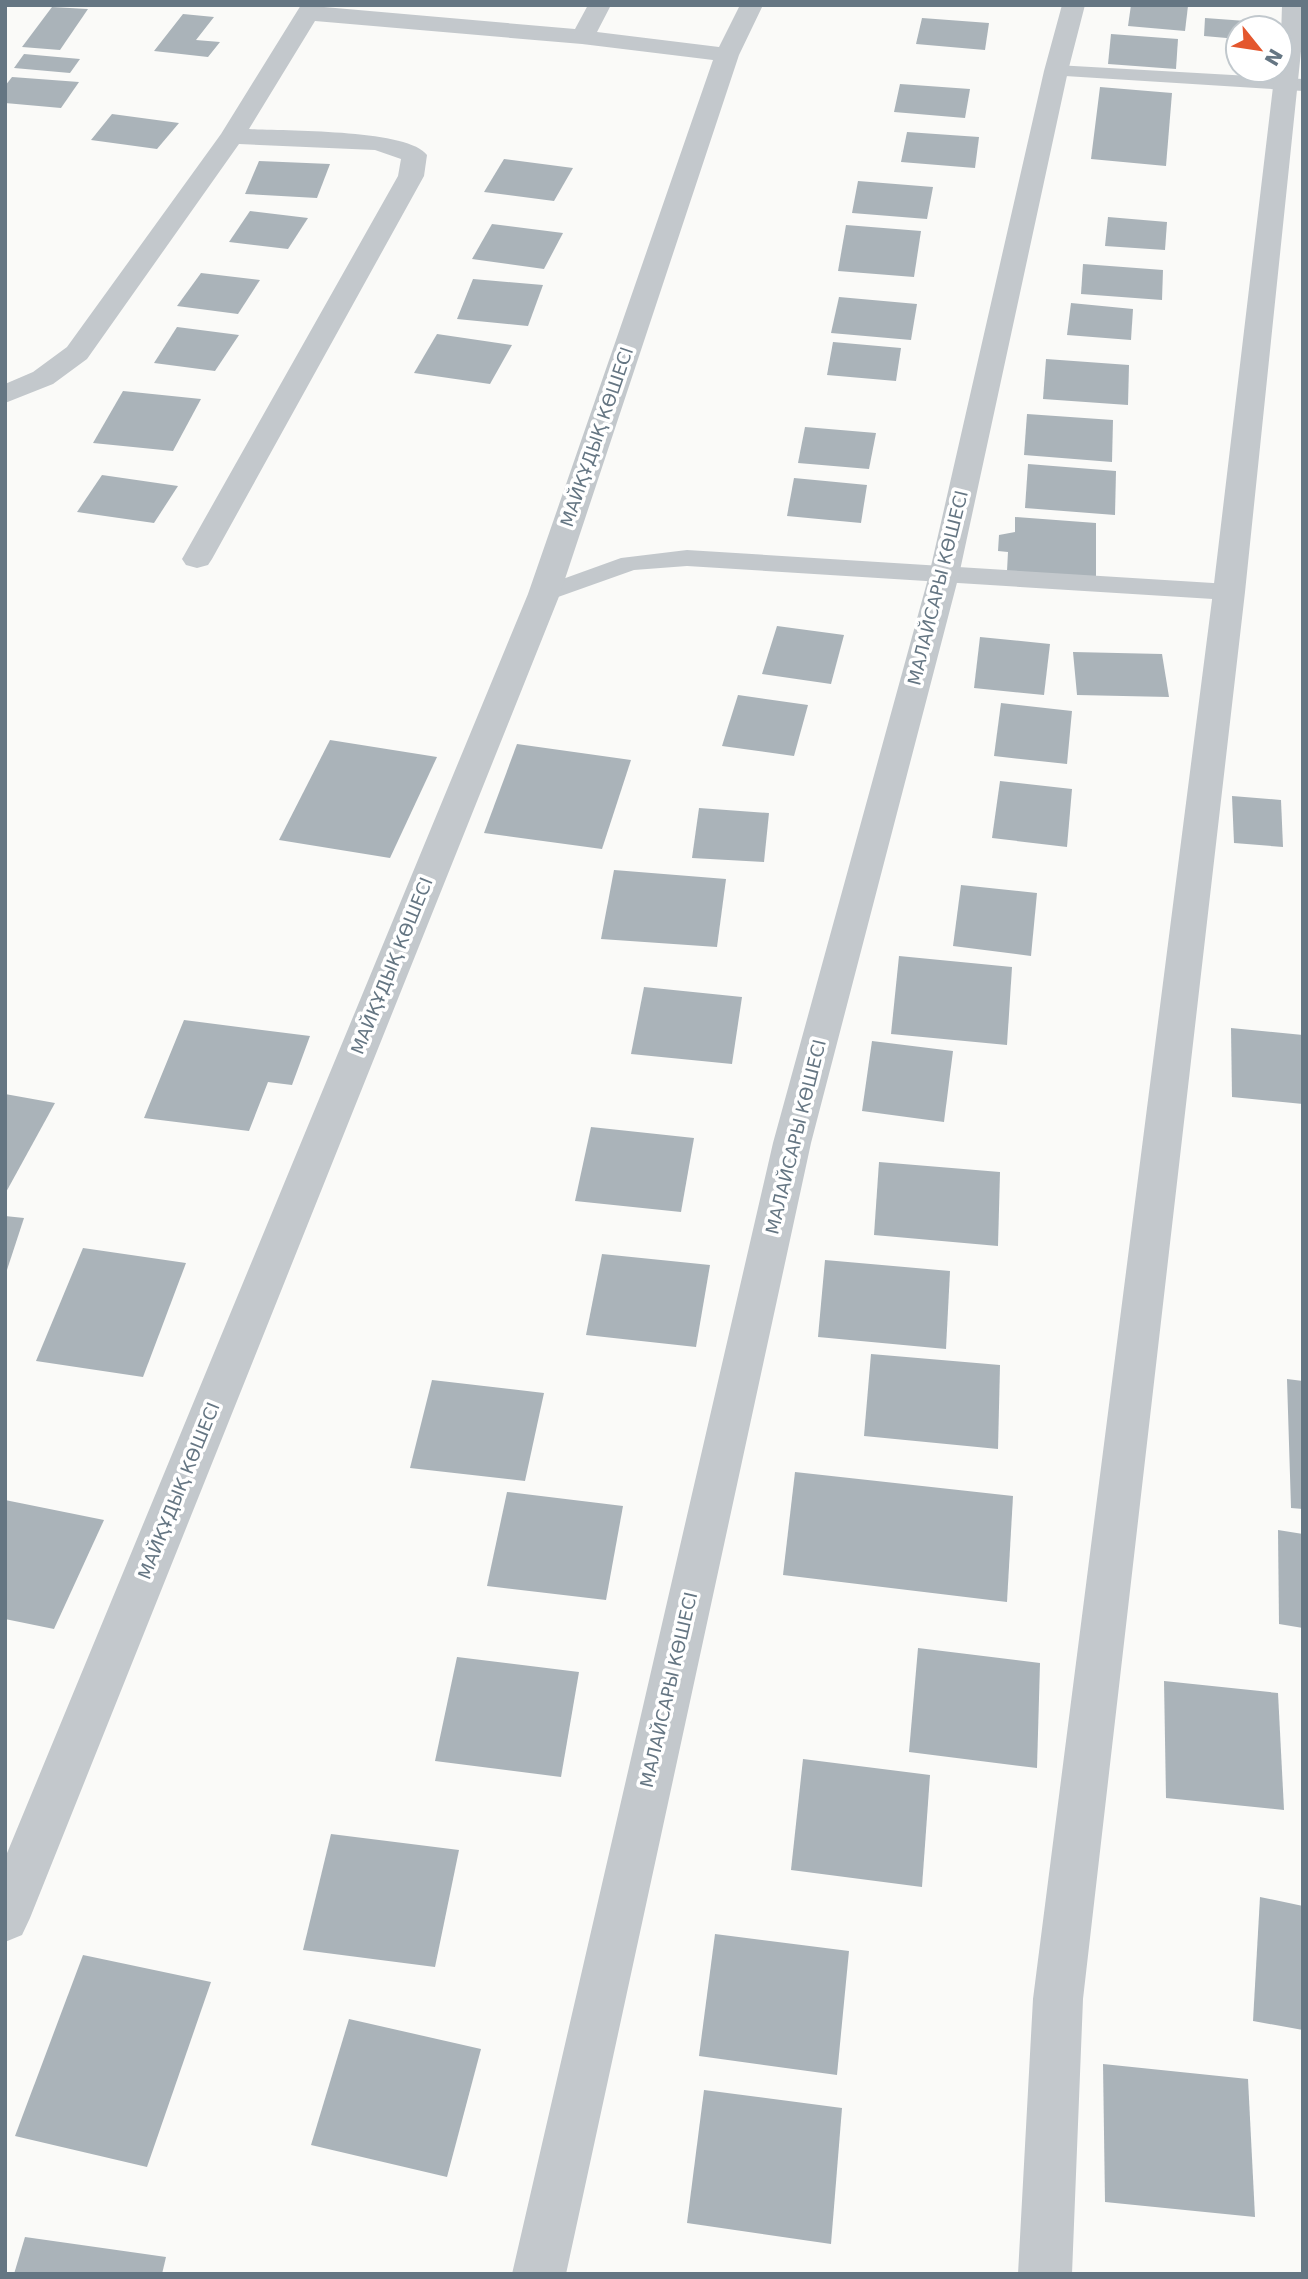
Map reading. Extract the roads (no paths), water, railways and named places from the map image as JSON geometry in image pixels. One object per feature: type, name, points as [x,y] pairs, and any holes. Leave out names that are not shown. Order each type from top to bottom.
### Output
[{"type":"street","points":[[582,37],[600,5]]},
{"type":"street","name":"МАЙҚҰДЫҚ КӨШЕСІ","points":[[5,1917],[544,594],[727,55],[752,5]]},
{"type":"street","name":"МАЛАЙСАРЫ КӨШЕСІ","points":[[539,2274],[792,1143],[944,575],[1056,71],[1074,5]]},
{"type":"street","points":[[1045,2274],[1058,1999],[1228,592],[1294,85],[1294,5]]},
{"type":"street","points":[[5,395],[43,378],[77,353],[232,136],[311,9],[727,55]]},
{"type":"street","points":[[197,559],[411,176],[414,155],[379,144],[232,136]]},
{"type":"lane","points":[[1056,71],[1294,85]]},
{"type":"lane","points":[[544,594],[630,563],[687,558],[1228,592]]}]
